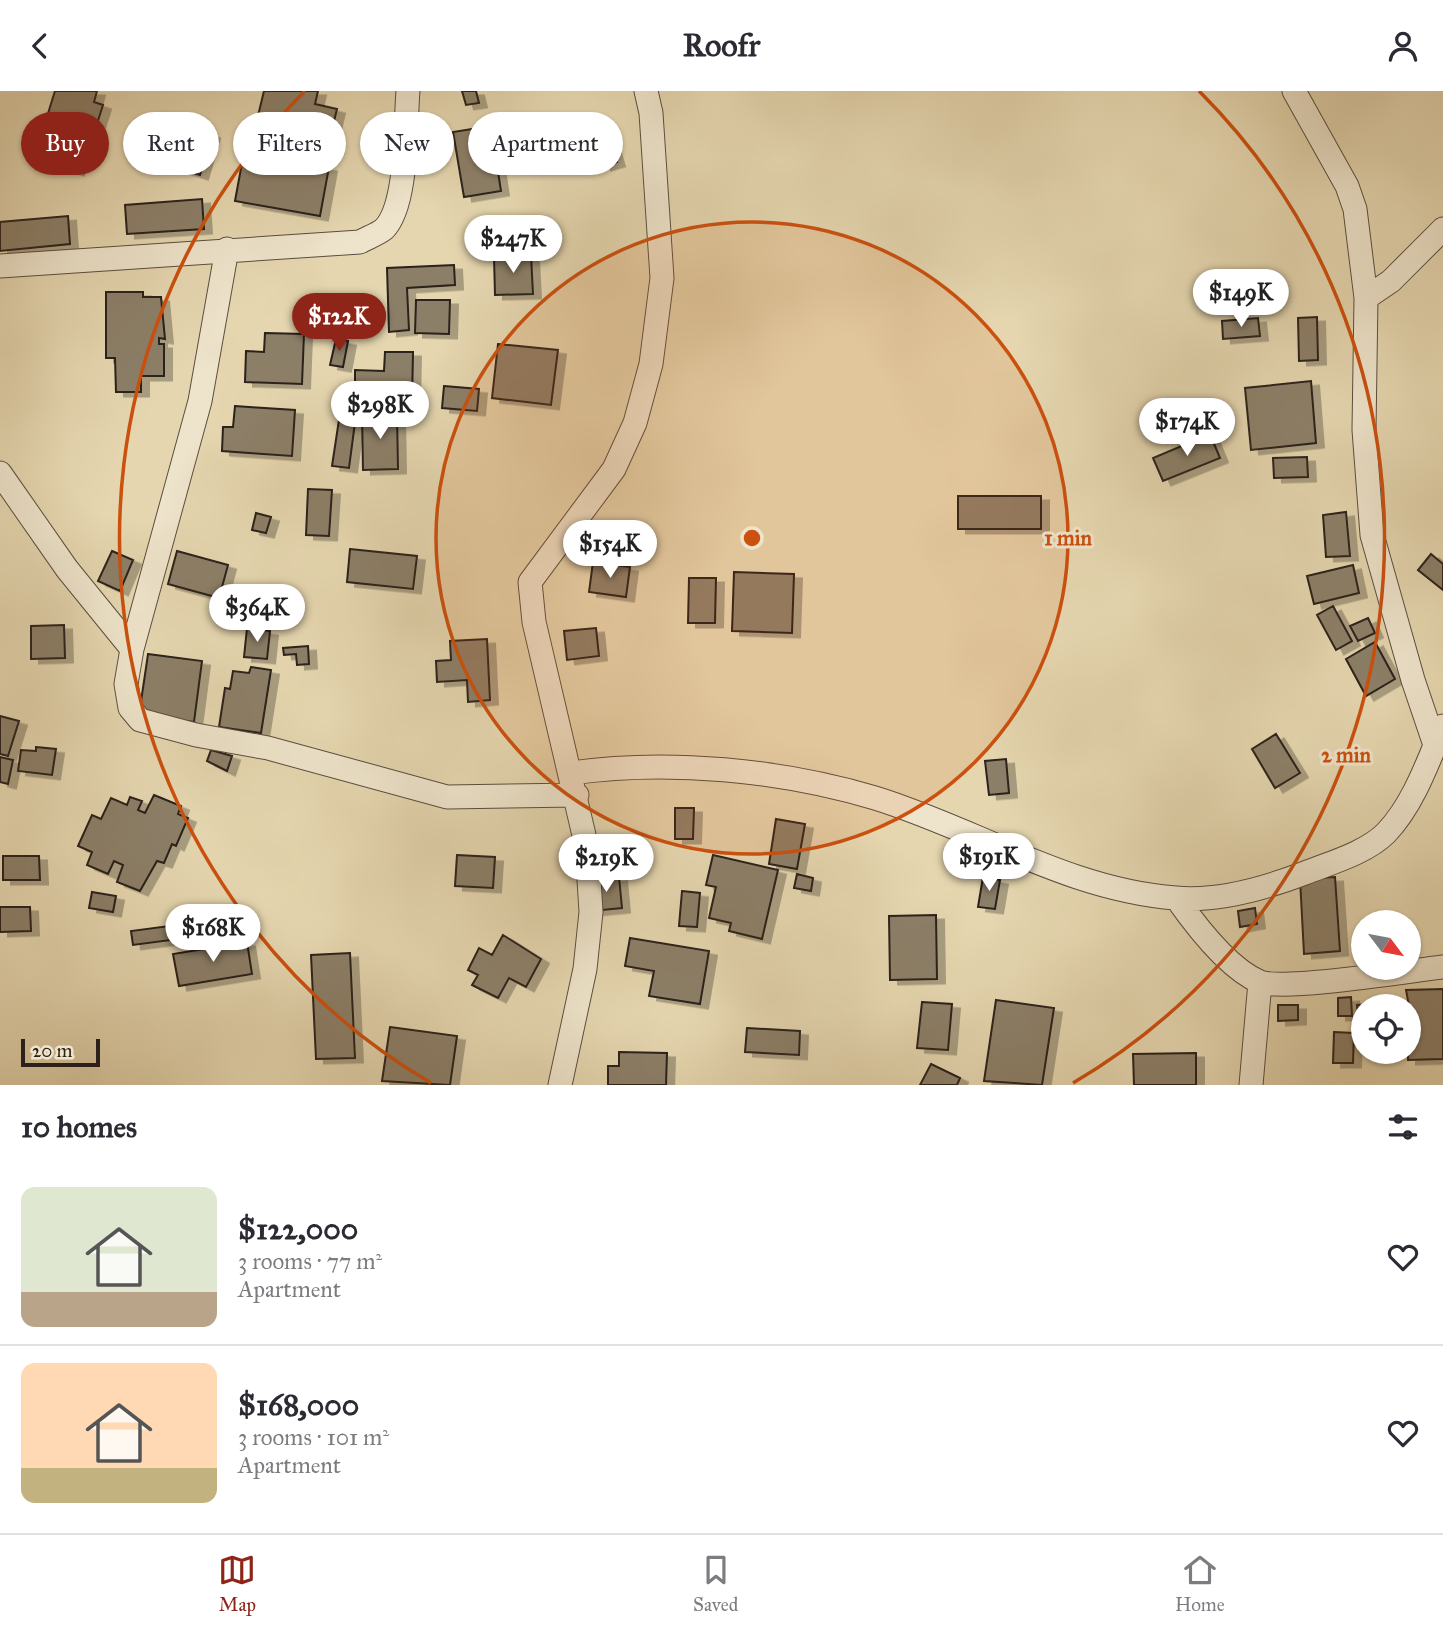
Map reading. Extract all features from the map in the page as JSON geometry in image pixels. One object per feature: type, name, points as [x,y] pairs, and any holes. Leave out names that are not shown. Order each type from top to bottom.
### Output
[{"type":"street","points":[[0,266],[360,242],[383,229],[395,212],[401,183],[408,91]]},
{"type":"street","points":[[560,1085],[585,969],[591,912],[587,848],[534,622],[530,582],[614,469],[635,423],[651,364],[662,278],[651,113],[646,91]]},
{"type":"street","points":[[227,249],[200,401],[132,649],[126,684],[130,708],[140,720],[196,736],[268,748],[447,797],[574,784],[661,765],[813,783],[876,799],[1069,875],[1177,899],[1230,894],[1275,884],[1365,848],[1385,834],[1409,801],[1439,736],[1371,535],[1364,430],[1366,298],[1362,247],[1347,186],[1294,91]]},
{"type":"street","points":[[1366,298],[1391,281],[1443,229]]},
{"type":"street","points":[[0,473],[66,569],[132,649]]},
{"type":"street","points":[[1177,899],[1219,951],[1260,982],[1276,984],[1325,981],[1443,967]]},
{"type":"street","points":[[1251,1085],[1260,982]]},
{"type":"building","points":[[55,91],[97,91],[94,102],[103,105],[101,112],[48,112]]},
{"type":"building","points":[[264,91],[318,91],[315,104],[337,109],[336,112],[259,112]]},
{"type":"building","points":[[462,91],[476,91],[479,103],[466,105]]},
{"type":"building","points":[[468,130],[468,175],[499,175],[501,191],[464,197],[454,132]]},
{"type":"building","points":[[240,175],[328,175],[320,216],[235,201]]},
{"type":"building","points":[[202,199],[204,229],[127,234],[125,205]]},
{"type":"building","points":[[68,216],[70,244],[0,251],[0,222]]},
{"type":"building","points":[[531,255],[533,294],[495,295],[494,257]]},
{"type":"building","points":[[454,265],[455,285],[407,288],[409,330],[389,332],[387,268]]},
{"type":"building","points":[[106,292],[143,292],[143,297],[161,297],[165,339],[159,338],[159,344],[164,344],[164,376],[141,376],[141,392],[116,392],[115,358],[106,358]]},
{"type":"building","points":[[416,300],[450,300],[449,334],[415,333]]},
{"type":"building","points":[[1317,317],[1318,360],[1299,361],[1298,318]]},
{"type":"building","points":[[1258,318],[1260,336],[1223,339],[1222,321]]},
{"type":"building","points":[[265,333],[304,334],[302,384],[245,382],[246,351],[264,352]]},
{"type":"building","points":[[336,339],[348,341],[343,367],[330,365]]},
{"type":"building","points":[[498,344],[558,350],[551,405],[492,398]]},
{"type":"building","points":[[385,352],[413,352],[412,402],[387,402],[387,398],[372,398],[372,391],[355,391],[355,370],[384,371]]},
{"type":"building","points":[[1311,381],[1316,443],[1251,450],[1245,388]]},
{"type":"building","points":[[444,386],[479,389],[477,411],[442,408]]},
{"type":"building","points":[[235,406],[295,410],[292,456],[222,451],[223,427],[233,427]]},
{"type":"building","points":[[340,413],[356,415],[349,468],[332,466]]},
{"type":"building","points":[[397,413],[398,469],[363,470],[362,414]]},
{"type":"building","points":[[1210,434],[1220,458],[1163,481],[1153,458]]},
{"type":"building","points":[[1307,457],[1308,477],[1274,478],[1273,458]]},
{"type":"building","points":[[308,489],[332,490],[329,536],[306,535]]},
{"type":"building","points":[[958,496],[1041,496],[1041,529],[958,529]]},
{"type":"building","points":[[1346,512],[1350,556],[1326,557],[1323,515]]},
{"type":"building","points":[[256,513],[271,517],[266,533],[252,530]]},
{"type":"building","points":[[350,549],[417,556],[413,589],[347,582]]},
{"type":"building","points":[[112,551],[133,560],[120,591],[98,581]]},
{"type":"building","points":[[177,551],[228,565],[219,598],[168,584]]},
{"type":"building","points":[[1431,554],[1443,564],[1443,590],[1418,570]]},
{"type":"building","points":[[593,562],[630,567],[626,597],[589,592]]},
{"type":"building","points":[[1353,565],[1359,593],[1314,604],[1307,576]]},
{"type":"building","points":[[734,572],[794,574],[792,633],[732,631]]},
{"type":"building","points":[[689,578],[716,578],[715,623],[688,623]]},
{"type":"building","points":[[1333,606],[1352,641],[1336,650],[1317,615]]},
{"type":"building","points":[[1368,618],[1375,633],[1358,641],[1350,626]]},
{"type":"building","points":[[64,625],[65,658],[31,659],[31,626]]},
{"type":"building","points":[[247,628],[270,631],[267,659],[244,657]]},
{"type":"building","points":[[596,628],[599,656],[567,660],[564,631]]},
{"type":"building","points":[[487,639],[490,700],[468,702],[467,680],[437,682],[436,661],[451,660],[450,641]]},
{"type":"building","points":[[1375,642],[1395,679],[1366,696],[1346,659]]},
{"type":"building","points":[[308,646],[309,664],[297,665],[296,654],[284,655],[283,648]]},
{"type":"building","points":[[148,654],[202,661],[194,722],[139,715]]},
{"type":"building","points":[[251,667],[271,670],[261,733],[219,727],[225,688],[230,689],[233,671],[249,673]]},
{"type":"building","points":[[0,716],[19,721],[8,756],[0,754]]},
{"type":"building","points":[[1276,734],[1300,773],[1275,788],[1252,749]]},
{"type":"building","points":[[36,747],[56,749],[52,775],[18,771],[21,750],[36,751]]},
{"type":"building","points":[[211,750],[232,756],[227,771],[207,761]]},
{"type":"building","points":[[0,757],[13,760],[8,784],[0,782]]},
{"type":"building","points":[[1006,759],[1009,793],[989,795],[985,761]]},
{"type":"building","points":[[154,795],[181,806],[178,814],[188,818],[176,846],[172,844],[164,863],[157,861],[140,891],[117,882],[123,865],[114,861],[108,874],[87,865],[92,852],[78,846],[92,815],[101,819],[111,798],[127,805],[130,797],[142,801],[138,810],[145,813]]},
{"type":"building","points":[[675,808],[694,808],[693,839],[675,839]]},
{"type":"building","points":[[776,819],[805,824],[797,869],[769,864]]},
{"type":"building","points":[[457,855],[495,857],[493,888],[455,886]]},
{"type":"building","points":[[713,855],[778,870],[762,939],[729,931],[731,923],[709,918],[716,887],[706,885]]},
{"type":"building","points":[[3,856],[39,856],[40,880],[3,880]]},
{"type":"building","points":[[797,874],[813,878],[811,891],[794,888]]},
{"type":"building","points":[[619,877],[622,908],[592,911],[590,880]]},
{"type":"building","points":[[983,877],[1000,880],[995,909],[978,907]]},
{"type":"building","points":[[1335,877],[1340,951],[1304,954],[1300,879]]},
{"type":"building","points":[[682,891],[700,893],[697,927],[679,926]]},
{"type":"building","points":[[92,892],[116,896],[113,912],[89,908]]},
{"type":"building","points":[[0,907],[30,907],[31,931],[0,932]]},
{"type":"building","points":[[1255,908],[1257,924],[1240,927],[1238,911]]},
{"type":"building","points":[[936,915],[937,979],[890,980],[889,916]]},
{"type":"building","points":[[169,926],[171,940],[133,945],[131,931]]},
{"type":"building","points":[[503,935],[541,959],[526,987],[509,978],[498,998],[472,985],[478,975],[468,970],[479,948],[492,955]]},
{"type":"building","points":[[630,938],[709,951],[700,1004],[649,996],[654,971],[625,966]]},
{"type":"building","points":[[247,942],[252,974],[179,986],[173,954]]},
{"type":"building","points":[[350,953],[355,1058],[316,1059],[311,955]]},
{"type":"building","points":[[1443,989],[1443,1059],[1421,1060],[1421,994],[1407,994],[1406,990]]},
{"type":"building","points":[[1351,997],[1351,1016],[1338,1016],[1338,998]]},
{"type":"building","points":[[996,1000],[1054,1008],[1042,1085],[984,1081]]},
{"type":"building","points":[[922,1002],[952,1004],[948,1050],[917,1048]]},
{"type":"building","points":[[1278,1005],[1298,1005],[1298,1020],[1278,1021]]},
{"type":"building","points":[[390,1027],[457,1036],[450,1085],[382,1081]]},
{"type":"building","points":[[747,1028],[800,1031],[799,1055],[745,1052]]},
{"type":"building","points":[[1334,1032],[1351,1033],[1351,1063],[1333,1063]]},
{"type":"building","points":[[619,1052],[667,1053],[666,1085],[608,1085],[608,1066],[619,1066]]},
{"type":"building","points":[[1196,1053],[1196,1085],[1134,1085],[1133,1054]]},
{"type":"building","points":[[931,1064],[960,1078],[957,1085],[920,1085]]}]
